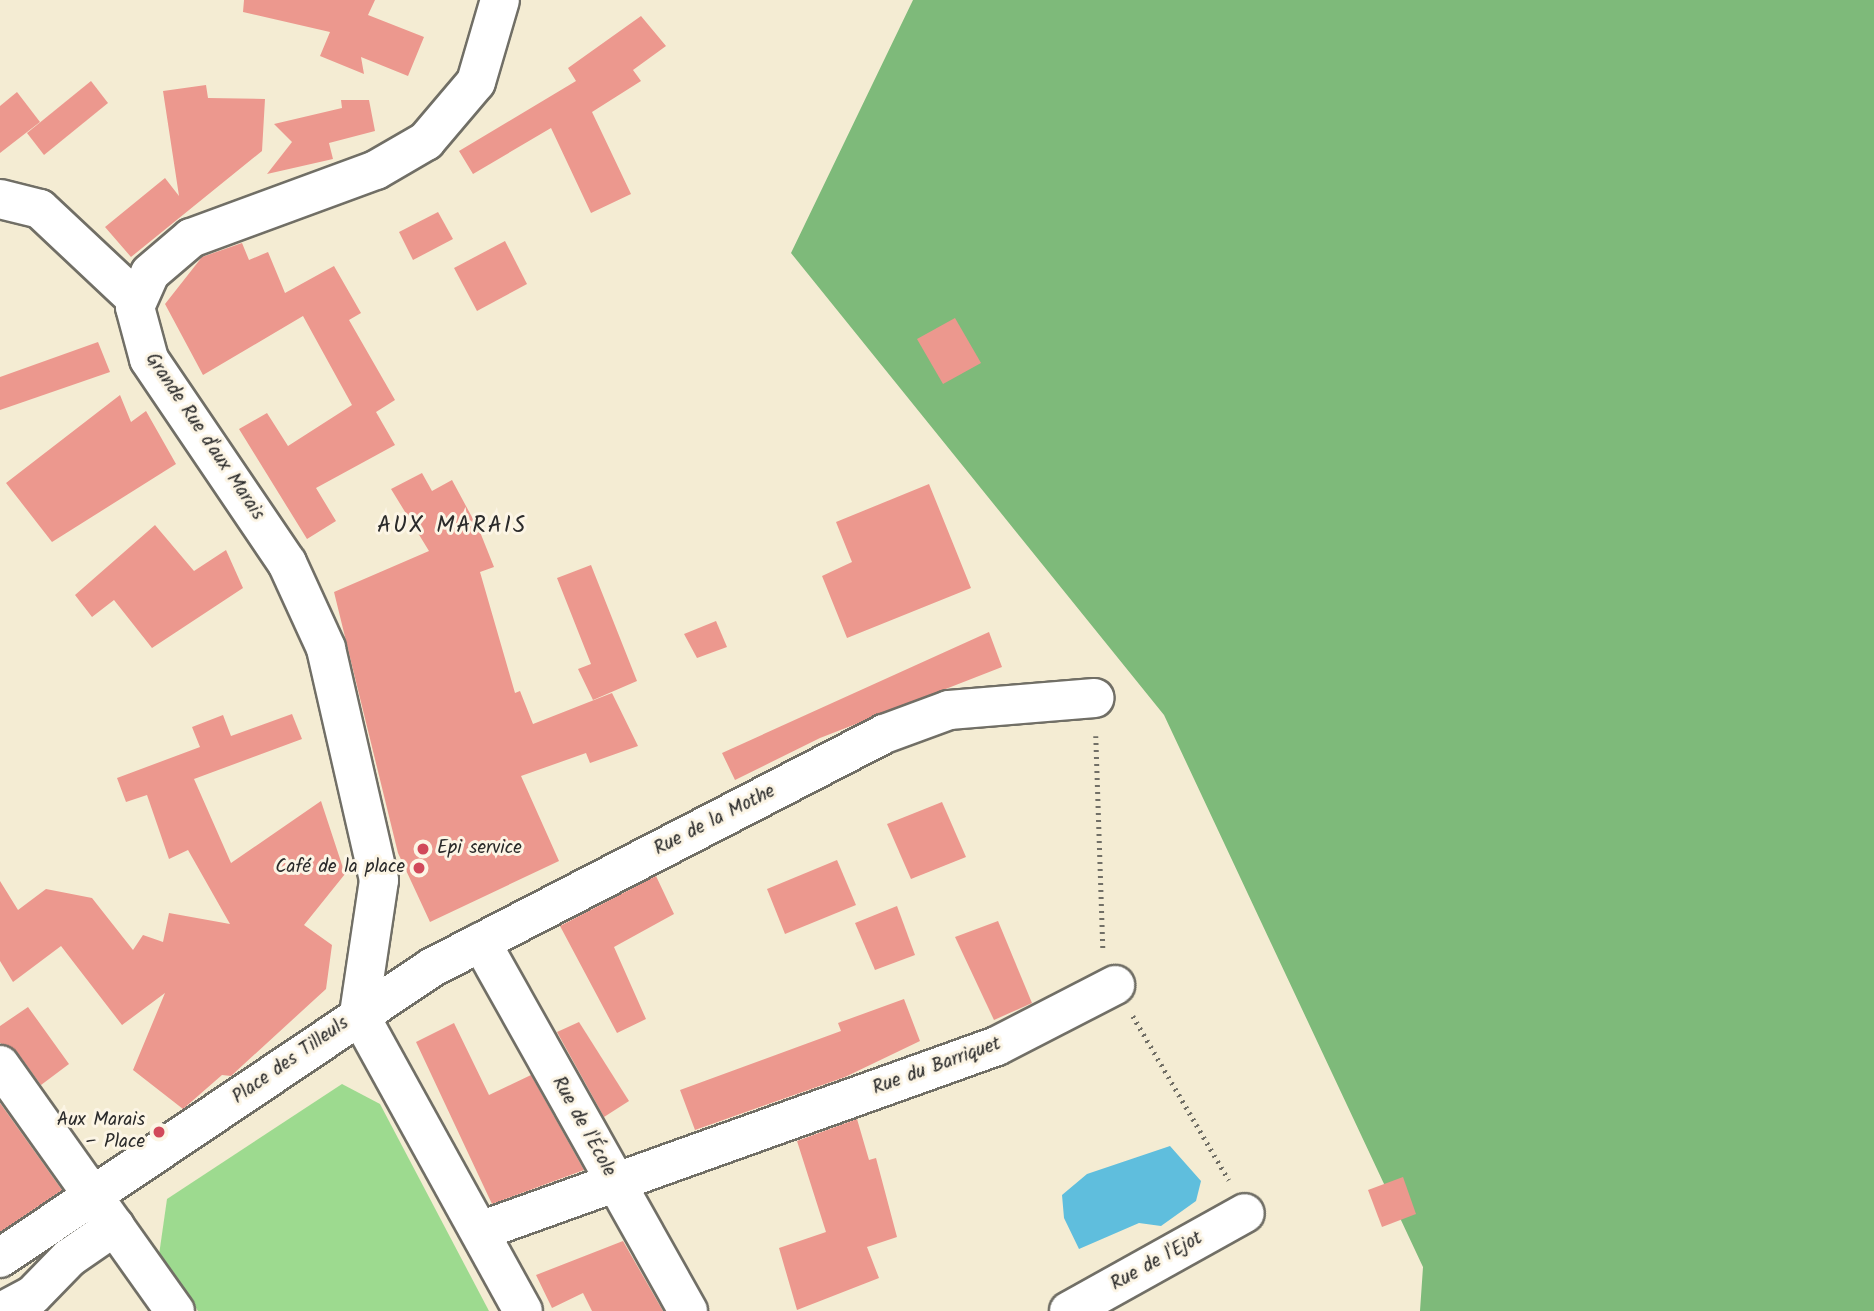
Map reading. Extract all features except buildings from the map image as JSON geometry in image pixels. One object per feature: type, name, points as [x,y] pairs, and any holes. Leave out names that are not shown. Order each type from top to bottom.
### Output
[{"type":"street","points":[[0,199],[48,215],[136,299],[158,264],[191,238],[376,170],[426,141],[476,82],[500,0]]},
{"type":"street","name":"Grande Rue d'aux Marais","points":[[136,299],[149,359],[287,563],[326,648],[379,880],[359,1014]]},
{"type":"street","name":"Rue de la Mothe","points":[[359,1014],[481,942],[928,716],[1095,698]]},
{"type":"street","name":"Rue de l'École","points":[[481,942],[688,1311]]},
{"type":"street","name":"Rue du Barriquet","points":[[480,1231],[613,1181],[997,1046],[1115,985]]},
{"type":"street","name":"Place des Tilleuls","points":[[105,1211],[359,1014],[523,1311]]},
{"type":"street","points":[[0,1065],[176,1311]]},
{"type":"street","points":[[3,1252],[105,1211]]},
{"type":"street","points":[[3,1311],[33,1295],[69,1258],[105,1211]]},
{"type":"street","name":"Rue de l'Ejot","points":[[1069,1311],[1245,1213]]},
{"type":"street","points":[[3,1252],[69,1258]]},
{"type":"path","points":[[1095,698],[1101,940],[1115,985],[1245,1213]]},
{"type":"green space","points":[[913,0],[1874,0],[1874,1311],[1420,1311],[1423,1267],[1164,715],[791,253]]},
{"type":"green space","points":[[342,1084],[380,1104],[489,1311],[198,1311],[159,1255],[167,1199]]},
{"type":"water","points":[[1170,1146],[1201,1181],[1196,1201],[1161,1226],[1139,1223],[1079,1249],[1064,1218],[1062,1195],[1087,1174]]},
{"type":"place","name":"Epi service","points":[[423,849]]},
{"type":"place","name":"Café de la place","points":[[419,868]]},
{"type":"place","name":"Aux Marais – Place","points":[[159,1132]]},
{"type":"district","name":"AUX MARAIS","points":[[452,526]]}]
